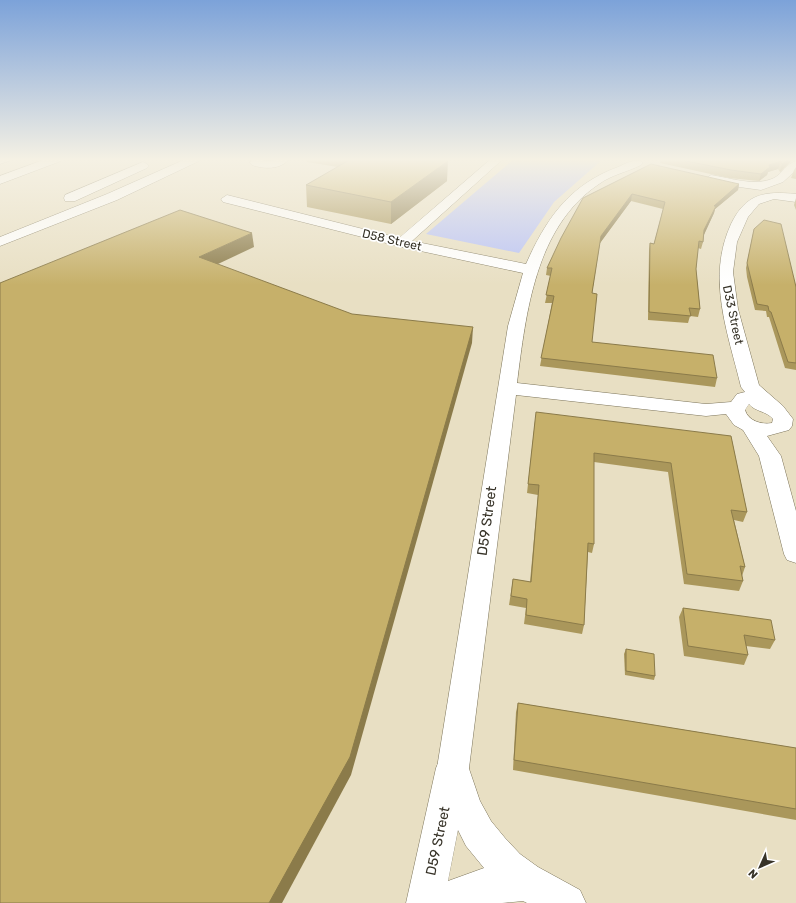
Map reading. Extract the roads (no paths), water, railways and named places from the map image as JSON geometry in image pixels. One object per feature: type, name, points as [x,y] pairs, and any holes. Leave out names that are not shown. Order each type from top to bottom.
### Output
[{"type":"main road","points":[[0,242],[102,201]]},
{"type":"main road","points":[[453,768],[465,809],[475,829],[490,848],[525,882],[546,895],[567,903]]},
{"type":"main road","name":"D59 Street","points":[[425,903],[453,768]]},
{"type":"main road","points":[[445,903],[462,893],[484,886],[525,882]]},
{"type":"street","name":"D58 Street","points":[[232,201],[402,243],[489,260],[534,266]]},
{"type":"street","points":[[402,243],[450,201]]},
{"type":"street","name":"D59 Street","points":[[453,768],[516,326],[534,266],[550,230],[565,209],[573,201]]},
{"type":"street","name":"D33 Street","points":[[750,201],[735,228],[727,256],[726,272],[730,309],[750,386]]},
{"type":"street","points":[[742,416],[750,386]]},
{"type":"street","points":[[750,386],[783,419]]},
{"type":"street","points":[[507,388],[706,410],[742,416],[770,456]]},
{"type":"street","points":[[742,416],[758,403],[783,419]]},
{"type":"street","points":[[783,419],[771,442],[770,456],[796,554]]}]
